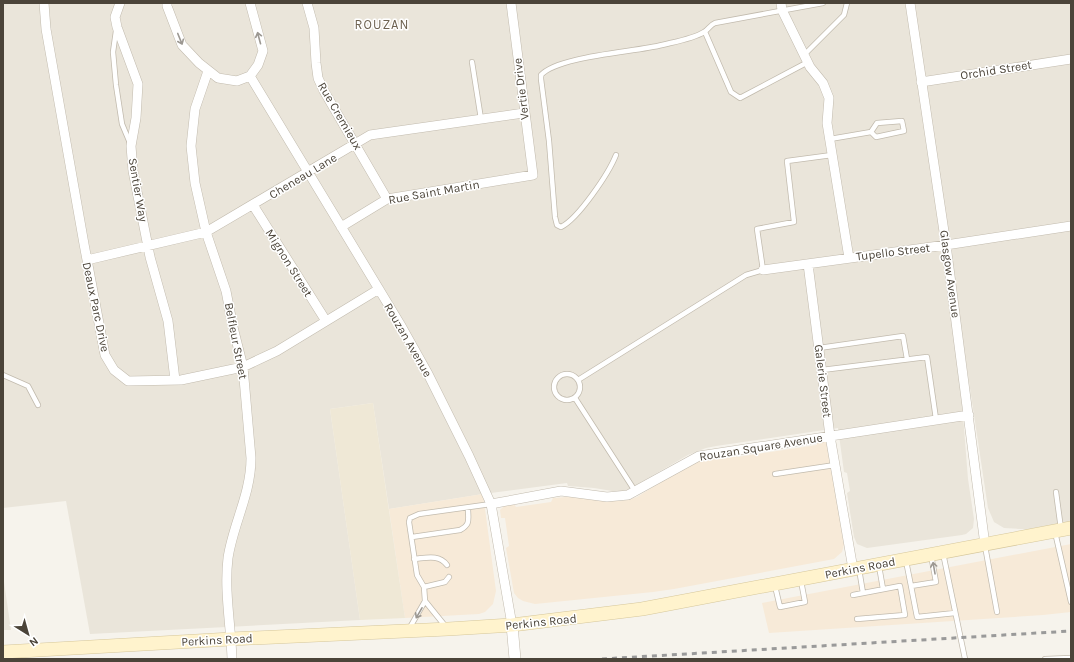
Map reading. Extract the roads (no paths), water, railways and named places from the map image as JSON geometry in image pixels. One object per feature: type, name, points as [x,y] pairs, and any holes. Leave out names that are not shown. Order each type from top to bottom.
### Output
[{"type":"main road","name":"Perkins Road","points":[[3,652],[231,639],[448,630],[512,625],[642,609],[1063,530]]},
{"type":"street","name":"Deaux Parc Drive","points":[[44,3],[46,29],[105,355],[114,370],[128,381],[181,380],[243,366],[277,351],[379,289]]},
{"type":"street","name":"Sentier Way","points":[[120,3],[115,17],[117,27],[138,84],[136,118],[131,146],[133,171],[156,283],[168,321],[175,380]]},
{"type":"street","points":[[167,3],[182,45],[199,63],[218,78],[236,81],[250,76],[258,65],[263,51],[250,3]]},
{"type":"street","name":"Rue Cremieux","points":[[307,3],[314,28],[318,78],[324,91],[387,199]]},
{"type":"street","name":"Vertie Drive","points":[[511,3],[533,175]]},
{"type":"street","name":"Glasgow Avenue","points":[[910,3],[946,245],[985,545]]},
{"type":"street","points":[[781,6],[810,67],[823,83],[829,98],[827,123],[849,258]]},
{"type":"street","name":"Orchid Street","points":[[922,82],[1071,59]]},
{"type":"street","name":"Belfleur Street","points":[[208,71],[196,109],[191,146],[195,183],[206,232],[226,291],[243,366],[251,458],[251,470],[246,494],[232,538],[228,559],[227,581],[232,659]]},
{"type":"street","name":"Rouzan Avenue","points":[[250,76],[379,289],[428,374],[469,456],[491,504],[512,625]]},
{"type":"street","name":"Cheneau Lane","points":[[87,260],[206,232],[309,173],[370,135],[524,112]]},
{"type":"street","name":"Rue Saint Martin","points":[[341,227],[387,199],[533,175]]},
{"type":"street","name":"Mignon Street","points":[[253,205],[326,321]]},
{"type":"street","name":"Tupello Street","points":[[763,270],[1071,226]]},
{"type":"street","name":"Galerie Street","points":[[808,264],[830,436],[856,569]]},
{"type":"street","name":"Rouzan Square Avenue","points":[[491,504],[561,491],[607,497],[628,495],[699,456],[969,415]]},
{"type":"street","points":[[512,625],[514,659]]},
{"type":"lane","points":[[616,155],[609,171],[591,196],[568,222],[561,227],[557,224],[555,217],[549,141],[541,75],[550,68],[582,58],[661,45],[705,32],[710,25],[715,23],[781,6],[823,3]]},
{"type":"lane","points":[[705,32],[731,92],[740,98],[806,58],[844,15],[847,3]]},
{"type":"lane","points":[[117,27],[113,52],[116,85],[122,124],[131,146]]},
{"type":"lane","points":[[472,62],[481,119]]},
{"type":"lane","points":[[830,139],[871,132],[877,123],[902,121],[904,132],[876,137],[871,132]]},
{"type":"lane","points":[[578,380],[746,275],[763,270],[757,229],[794,222],[787,161],[832,155]]},
{"type":"lane","points":[[819,348],[903,336],[907,359]]},
{"type":"lane","points":[[822,370],[927,357],[936,420]]},
{"type":"lane","points":[[565,374],[574,375],[578,380],[580,391],[575,398],[566,400],[555,394],[553,385],[557,377],[565,374]]},
{"type":"lane","points":[[3,375],[28,386],[38,405]]},
{"type":"lane","points":[[575,398],[635,491]]},
{"type":"lane","points":[[775,474],[835,465]]},
{"type":"lane","points":[[1056,492],[1063,530],[1071,602]]},
{"type":"lane","points":[[408,631],[425,601],[424,587],[417,575],[414,559],[409,522],[410,518],[414,516],[491,504]]},
{"type":"lane","points":[[412,537],[460,530],[469,522],[468,508]]},
{"type":"lane","points":[[985,545],[997,612]]},
{"type":"lane","points":[[911,586],[936,582],[937,554]]},
{"type":"lane","points":[[937,554],[955,613],[965,659]]},
{"type":"lane","points":[[414,559],[437,557],[444,560],[447,565]]},
{"type":"lane","points":[[905,560],[917,617],[955,613]]},
{"type":"lane","points":[[878,565],[883,589]]},
{"type":"lane","points":[[856,569],[863,593]]},
{"type":"lane","points":[[424,587],[445,582],[449,577]]},
{"type":"lane","points":[[775,584],[780,607],[805,602],[801,579]]},
{"type":"lane","points":[[853,595],[900,586],[906,615],[857,619]]},
{"type":"lane","points":[[425,601],[448,630]]},
{"type":"lane","points":[[1045,659],[1071,658]]},
{"type":"railway","points":[[602,659],[1071,631]]},
{"type":"district","name":"ROUZAN","points":[[382,24]]}]
